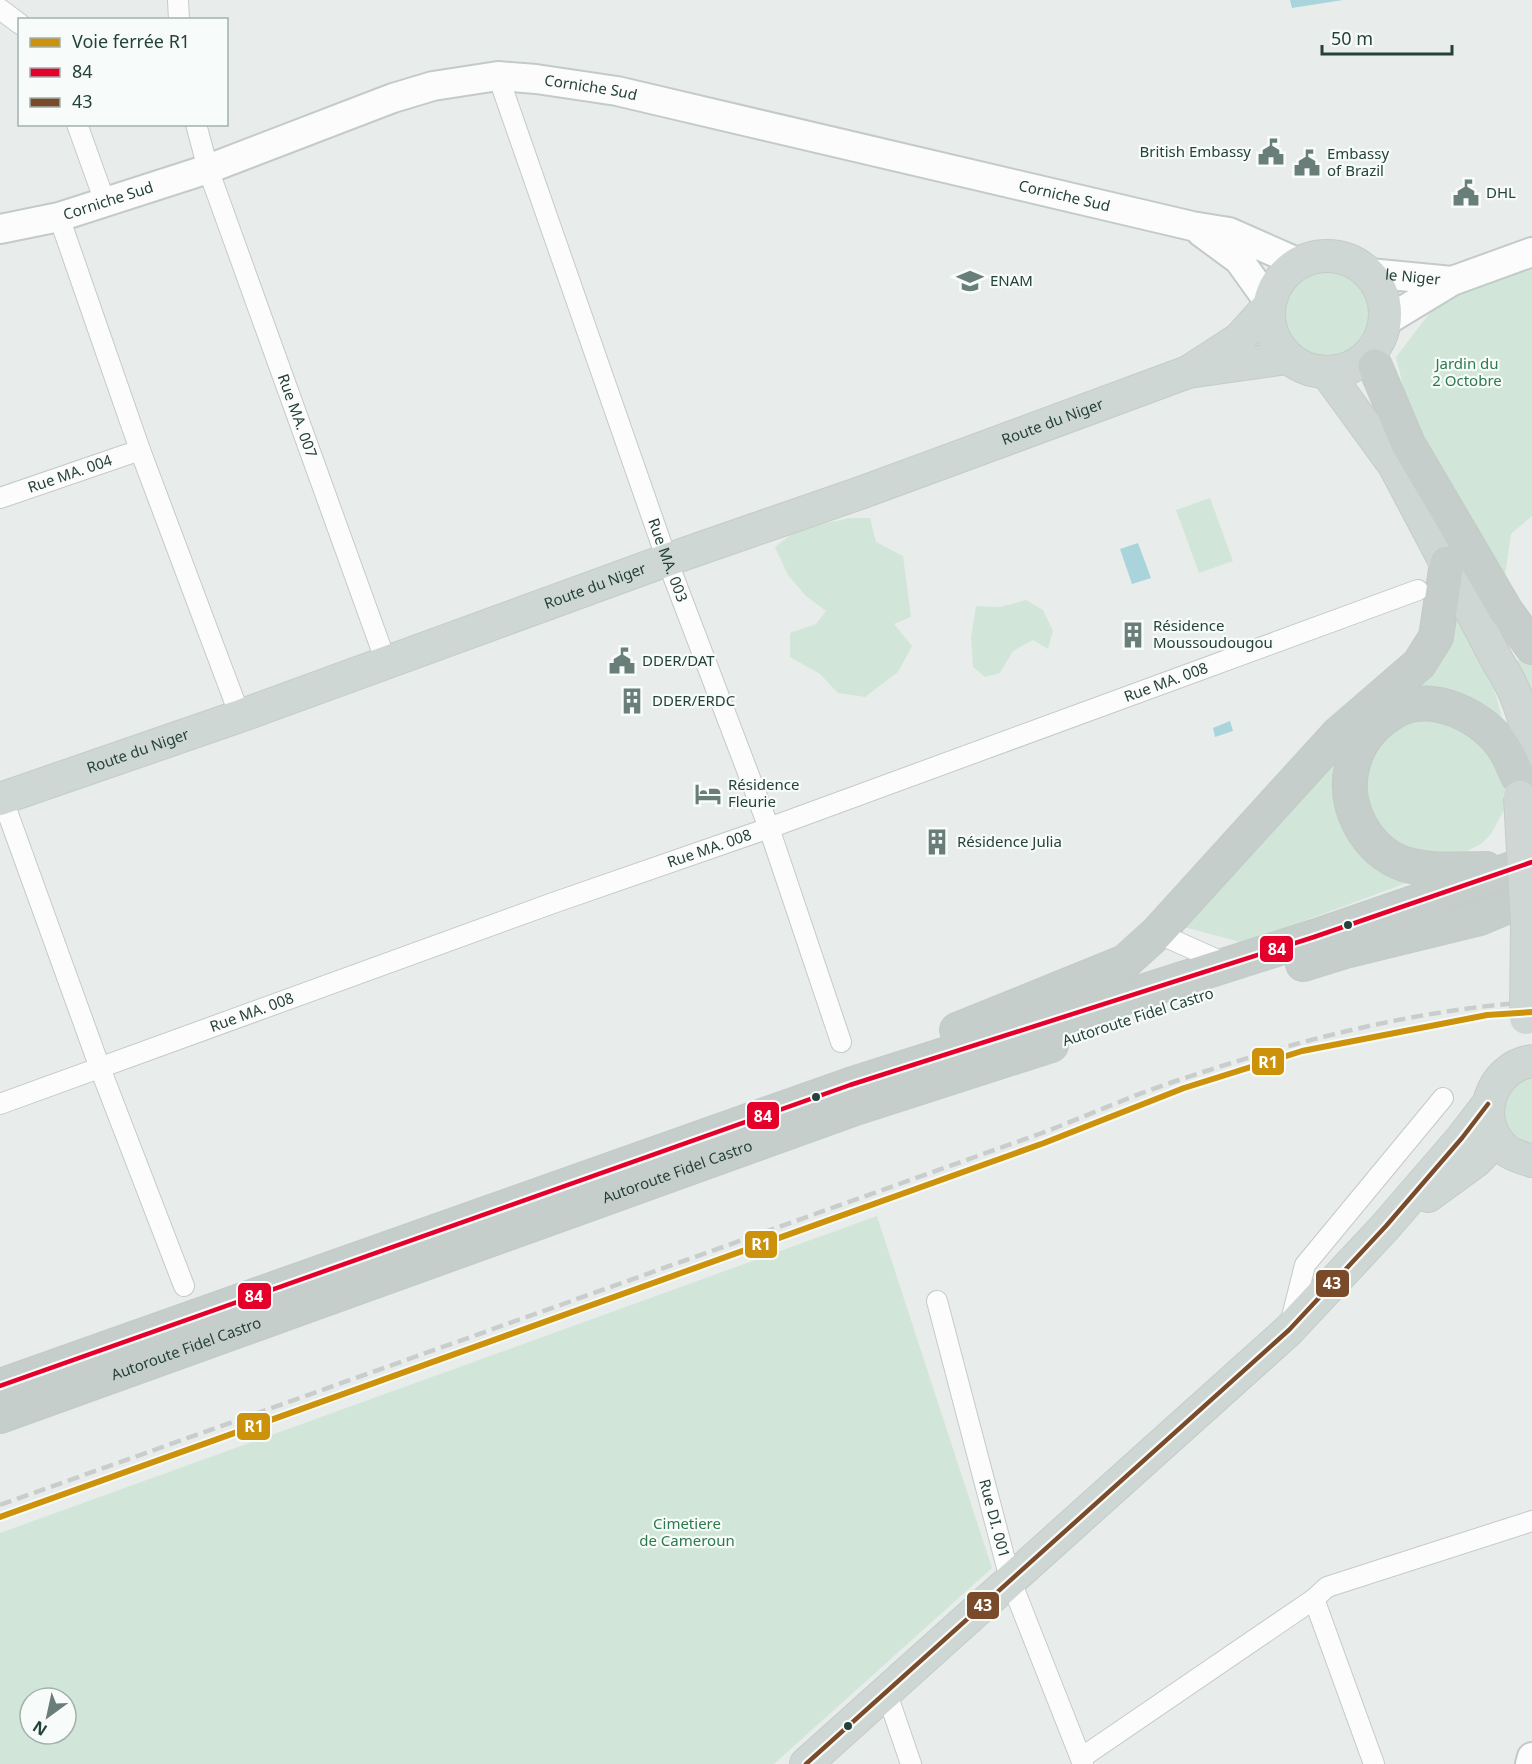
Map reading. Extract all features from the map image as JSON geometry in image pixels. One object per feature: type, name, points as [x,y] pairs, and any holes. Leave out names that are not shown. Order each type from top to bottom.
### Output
[{"type":"highway","points":[[1379,344],[1408,444],[1506,611],[1532,647]]},
{"type":"highway","points":[[794,1105],[906,1050],[1125,962],[1156,933],[1338,734],[1419,664],[1436,637],[1447,563]]},
{"type":"highway","points":[[1520,866],[1425,868],[1389,858],[1364,834],[1351,806],[1348,782],[1355,754],[1372,730],[1396,711],[1420,704],[1447,707],[1466,713],[1487,728],[1523,774]]},
{"type":"highway","name":"Autoroute Fidel Castro","points":[[0,1386],[850,1085],[1229,965],[1520,866]]},
{"type":"highway","name":"Autoroute Fidel Castro","points":[[0,1416],[855,1108],[1337,953],[1480,918],[1532,896]]},
{"type":"highway","points":[[1480,918],[1532,906]]},
{"type":"main road","name":"Corniche Sud","points":[[0,229],[59,217],[208,169],[393,98],[433,86],[498,76],[617,91],[1192,226],[1230,232],[1299,263]]},
{"type":"main road","points":[[1192,226],[1239,260],[1269,305]]},
{"type":"main road","points":[[1452,281],[1532,252]]},
{"type":"main road","points":[[1379,344],[1367,358],[1342,372],[1327,373],[1306,369],[1287,358],[1272,335],[1269,305],[1279,279],[1299,263],[1317,257],[1335,256],[1348,259],[1369,273],[1382,295],[1379,344],[1373,392],[1394,465]]},
{"type":"main road","name":"le Niger","points":[[1369,273],[1452,281]]},
{"type":"main road","name":"le Niger","points":[[1379,344],[1452,281]]},
{"type":"main road","name":"Route du Niger","points":[[1188,372],[1239,339],[1269,305]]},
{"type":"main road","name":"Route du Niger","points":[[1,796],[240,716],[667,560],[874,488],[1188,372],[1287,358]]},
{"type":"main road","points":[[806,1764],[1289,1329],[1386,1226],[1462,1138],[1488,1104],[1494,1086],[1506,1071],[1527,1062],[1527,923],[1523,774],[1498,662],[1394,465],[1327,373]]},
{"type":"main road","points":[[1488,1104],[1489,1123],[1519,1159]]},
{"type":"main road","points":[[1386,1226],[1476,1161],[1519,1159]]},
{"type":"main road","points":[[1530,1764],[1532,1757]]},
{"type":"street","points":[[178,0],[179,18]]},
{"type":"street","points":[[0,9],[18,22]]},
{"type":"street","name":"Rue MA. 003","points":[[498,76],[667,560],[769,828],[841,1042]]},
{"type":"street","points":[[77,126],[105,202]]},
{"type":"street","name":"Rue MA. 007","points":[[197,126],[208,169],[386,662]]},
{"type":"street","points":[[59,217],[140,450],[240,716]]},
{"type":"street","name":"Rue MA. 004","points":[[0,498],[140,450]]},
{"type":"street","name":"Rue MA. 008","points":[[0,1104],[553,903],[769,828],[1418,590]]},
{"type":"street","points":[[1,796],[100,1068],[184,1286]]},
{"type":"street","points":[[1156,933],[1229,965]]},
{"type":"street","points":[[1289,1329],[1305,1265],[1443,1098]]},
{"type":"street","name":"Rue DI. 001","points":[[937,1301],[1010,1580],[1082,1761]]},
{"type":"street","points":[[1082,1761],[1314,1599],[1327,1587],[1532,1521]]},
{"type":"street","points":[[1314,1599],[1374,1764]]},
{"type":"street","points":[[886,1691],[911,1764]]},
{"type":"green space","points":[[1327,265],[1346,269],[1362,280],[1373,296],[1377,315],[1373,334],[1362,350],[1346,361],[1327,365],[1308,361],[1292,350],[1281,334],[1277,315],[1281,296],[1292,280],[1308,269]]},
{"type":"green space","name":"Jardin du 2 Octobre","points":[[1532,269],[1532,516],[1511,534],[1503,589],[1412,423],[1396,357],[1438,302]]},
{"type":"green space","points":[[1210,498],[1233,561],[1199,573],[1176,510]]},
{"type":"green space","points":[[850,518],[870,518],[876,542],[903,556],[911,617],[894,624],[912,646],[898,672],[865,697],[838,693],[820,674],[790,657],[790,633],[816,624],[826,611],[806,596],[788,575],[775,547],[798,529]]},
{"type":"green space","points":[[1026,600],[1043,610],[1053,631],[1048,649],[1033,640],[1013,651],[1000,673],[985,677],[973,667],[971,638],[976,606],[1000,607]]},
{"type":"green space","points":[[1456,603],[1492,681],[1508,740],[1388,702]]},
{"type":"green space","points":[[1523,657],[1532,665],[1532,701],[1517,661]]},
{"type":"green space","points":[[1452,716],[1505,765],[1508,794],[1505,808],[1491,834],[1481,844],[1455,857],[1398,848],[1372,821],[1363,787],[1374,747],[1408,719]]},
{"type":"green space","points":[[1346,736],[1340,810],[1428,875],[1244,943],[1176,925]]},
{"type":"green space","points":[[1532,1069],[1532,1150],[1514,1143],[1497,1108],[1524,1070]]},
{"type":"green space","name":"Cimetiere de Cameroun","points":[[877,1216],[992,1568],[774,1764],[0,1764],[0,1533]]},
{"type":"water","points":[[1290,0],[1343,0],[1292,8]]},
{"type":"water","points":[[1138,543],[1151,578],[1132,584],[1120,549]]},
{"type":"water","points":[[1230,721],[1233,731],[1215,737],[1213,728]]},
{"type":"railway","points":[[0,1505],[1042,1133],[1182,1079],[1268,1052],[1355,1029],[1443,1012],[1532,1002]]},
{"type":"rail line","name":"R1","points":[[0,1517],[1044,1143],[1184,1088],[1302,1051],[1487,1015],[1532,1012]]},
{"type":"transit line","name":"84","points":[[0,1386],[850,1085],[1314,937],[1532,862]]},
{"type":"transit line","name":"43","points":[[806,1764],[1289,1330],[1386,1226],[1462,1138],[1488,1104]]},
{"type":"place","name":"British Embassy","points":[[1271,152]]},
{"type":"place","name":"Embassy of Brazil","points":[[1307,163]]},
{"type":"place","name":"DHL","points":[[1466,193]]},
{"type":"place","name":"ENAM","points":[[970,281]]},
{"type":"place","name":"Résidence Moussoudougou","points":[[1133,635]]},
{"type":"place","name":"DDER/DAT","points":[[622,661]]},
{"type":"place","name":"DDER/ERDC","points":[[632,701]]},
{"type":"place","name":"Résidence Fleurie","points":[[708,794]]},
{"type":"place","name":"Résidence Julia","points":[[937,842]]}]
